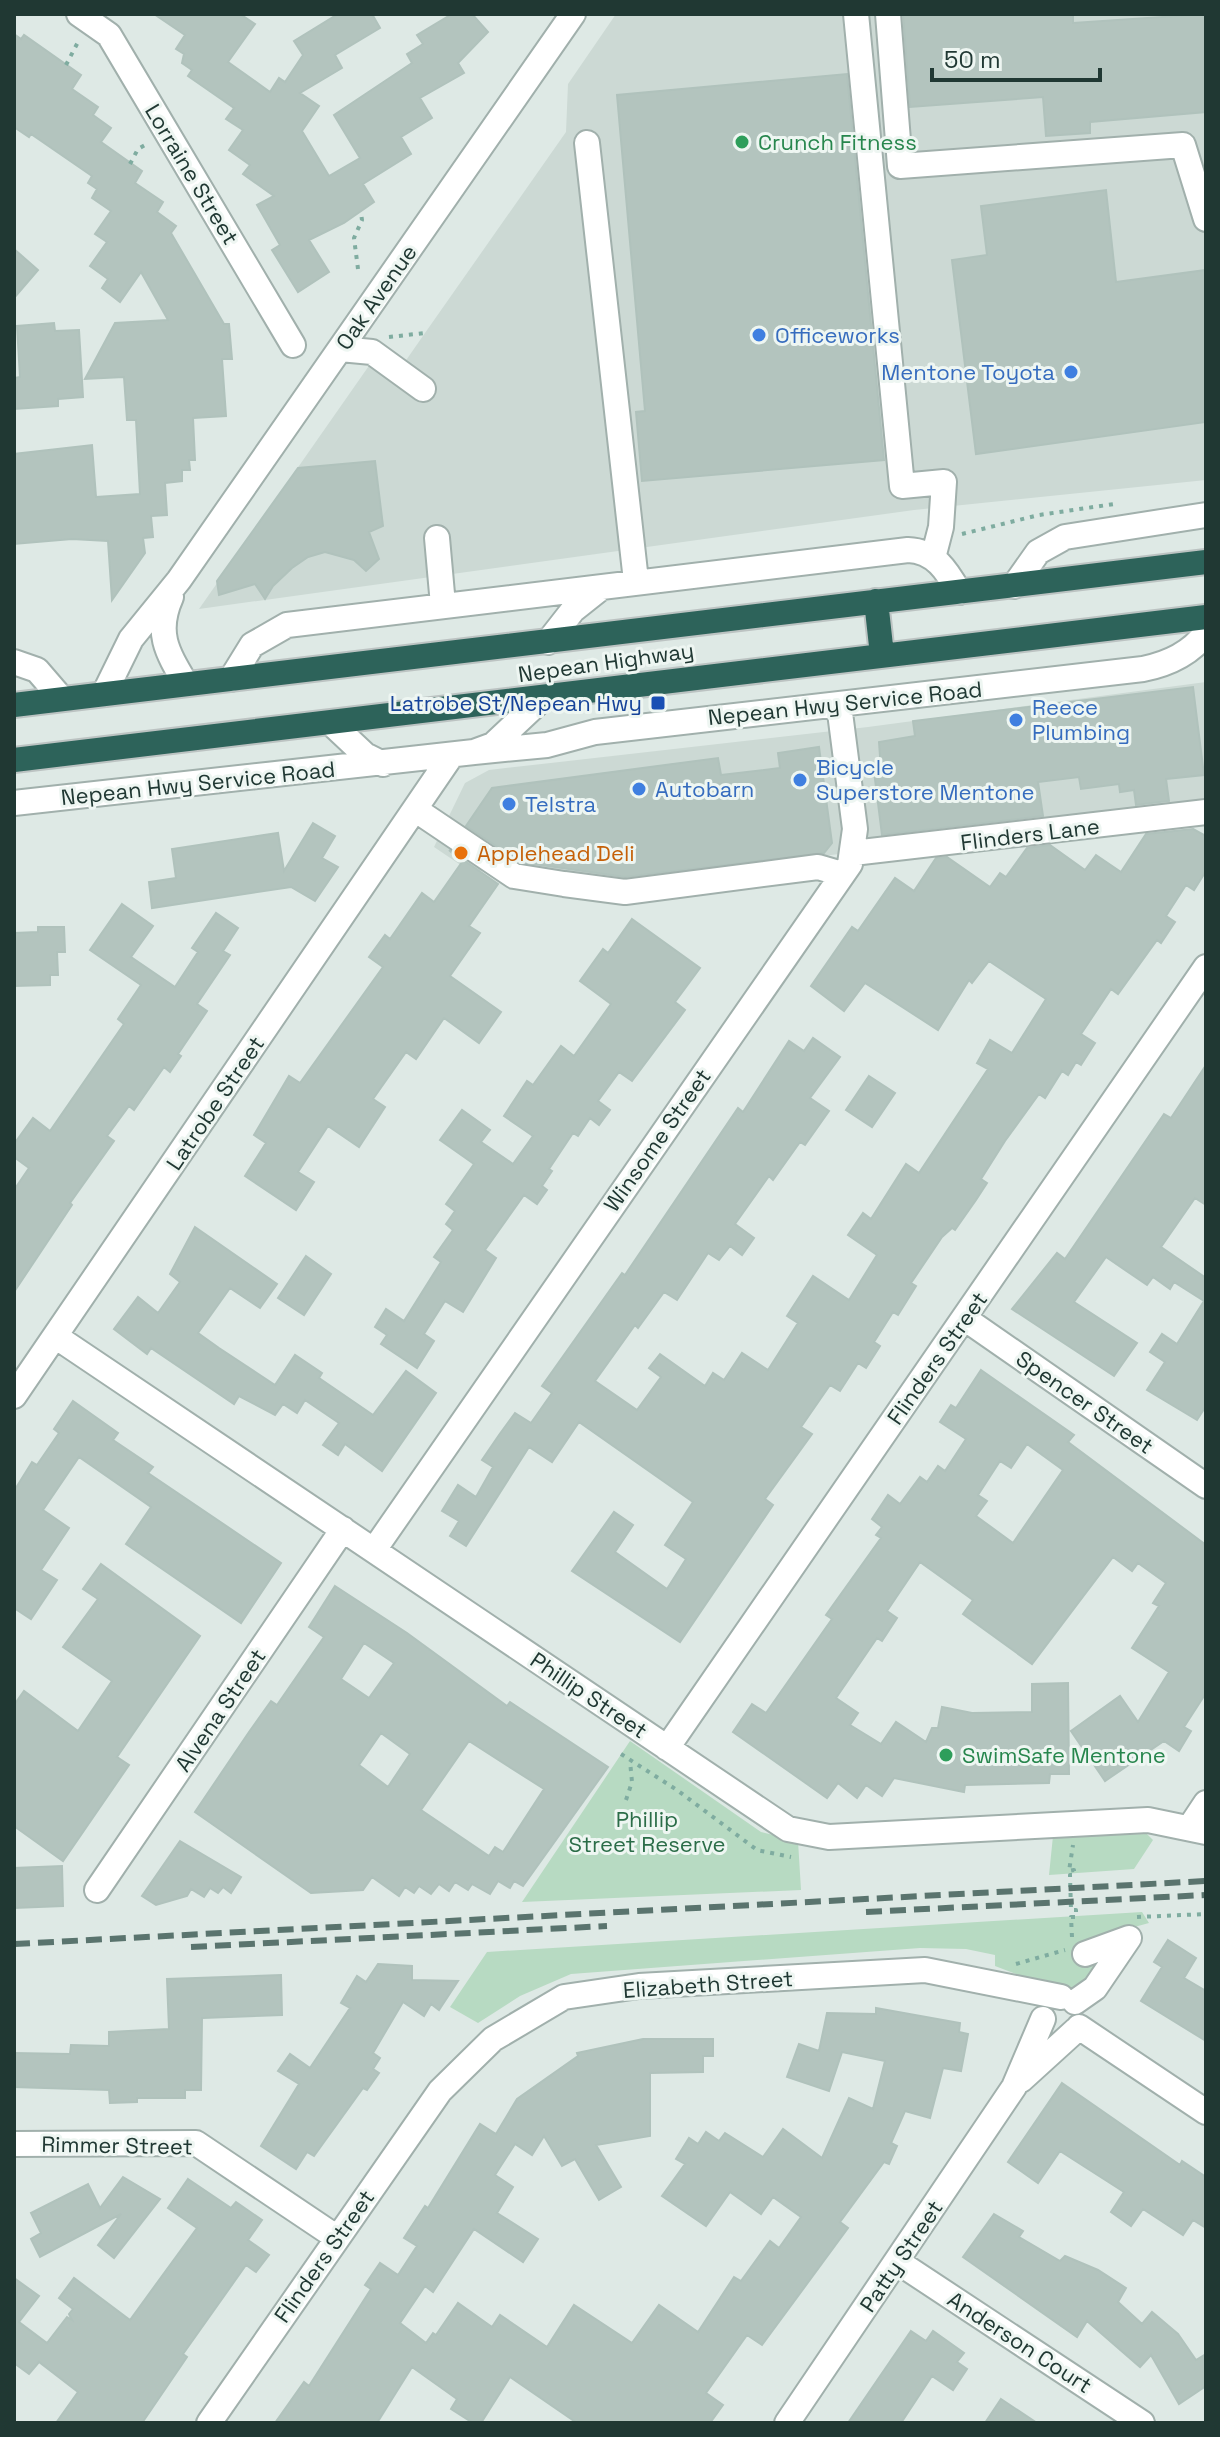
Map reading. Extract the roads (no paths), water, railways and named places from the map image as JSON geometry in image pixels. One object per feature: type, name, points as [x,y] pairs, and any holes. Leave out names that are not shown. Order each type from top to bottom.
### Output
[{"type":"highway","name":"Nepean Highway","points":[[14,705],[1206,562]]},
{"type":"highway","points":[[876,601],[882,655]]},
{"type":"highway","name":"Nepean Highway","points":[[14,760],[1206,617]]},
{"type":"street","name":"Lorraine Street","points":[[79,14],[109,35],[293,345]]},
{"type":"street","name":"Oak Avenue","points":[[104,694],[131,639],[179,580],[573,14]]},
{"type":"street","points":[[856,14],[902,486],[944,482],[941,527],[933,558]]},
{"type":"street","points":[[888,14],[900,166],[1183,145],[1206,219]]},
{"type":"street","points":[[587,143],[636,581]]},
{"type":"street","points":[[340,349],[372,352],[423,389]]},
{"type":"street","points":[[1014,586],[1038,552],[1065,537],[1206,515]]},
{"type":"street","points":[[437,538],[443,605]]},
{"type":"street","points":[[231,679],[252,645],[287,625],[636,581],[908,550],[920,551],[933,558],[959,592]]},
{"type":"street","name":"Oak Avenue","points":[[179,580],[162,619],[165,643],[186,684]]},
{"type":"street","points":[[548,642],[573,610],[604,585]]},
{"type":"street","name":"Nepean Hwy Service Road","points":[[14,803],[547,745],[595,732],[1143,669],[1173,660],[1197,645],[1206,633]]},
{"type":"street","points":[[14,662],[47,677],[62,699]]},
{"type":"street","name":"Latrobe Street","points":[[14,1396],[416,810],[442,764],[493,745],[544,697]]},
{"type":"street","points":[[839,705],[855,829],[848,864]]},
{"type":"street","name":"Nepean Hwy Service Road","points":[[331,723],[365,755],[388,763]]},
{"type":"street","points":[[388,763],[406,768],[414,777],[418,794],[416,810]]},
{"type":"street","name":"Flinders Lane","points":[[416,810],[514,876],[625,892],[848,864],[1206,812]]},
{"type":"street","name":"Winsome Street","points":[[374,1550],[848,864]]},
{"type":"street","name":"Flinders Street","points":[[667,1748],[1203,979]]},
{"type":"street","name":"Spencer Street","points":[[964,1318],[1206,1486]]},
{"type":"street","name":"Phillip Street","points":[[55,1336],[788,1829],[829,1837],[1148,1820],[1198,1829]]},
{"type":"street","name":"Alvena Street","points":[[97,1890],[343,1529]]},
{"type":"street","points":[[1198,1829],[1206,1803]]},
{"type":"street","points":[[1068,1999],[1082,2016],[1077,2028],[1066,2036],[1054,2034],[1043,2018],[1049,2002],[1068,1999],[1098,1985],[1129,1938],[1079,1950]]},
{"type":"street","name":"Elizabeth Street","points":[[440,2091],[493,2039],[564,1997],[639,1986],[916,1970],[957,1974],[1068,1999]]},
{"type":"street","name":"Elizabeth Street","points":[[1006,1987],[1043,2018]]},
{"type":"street","name":"Patty Street","points":[[787,2423],[1014,2087],[1043,2018]]},
{"type":"street","points":[[1077,2028],[1206,2112]]},
{"type":"street","name":"Patty Street","points":[[1014,2087],[1077,2028]]},
{"type":"street","name":"Flinders Street","points":[[209,2423],[440,2091]]},
{"type":"street","name":"Rimmer Street","points":[[14,2144],[196,2143],[336,2237]]},
{"type":"street","name":"Anderson Court","points":[[898,2262],[1142,2423]]},
{"type":"railway","points":[[14,1944],[1206,1881]]},
{"type":"railway","points":[[866,1912],[1206,1895]]},
{"type":"railway","points":[[191,1947],[607,1926]]},
{"type":"place","name":"Crunch Fitness","points":[[742,142]]},
{"type":"place","name":"Officeworks","points":[[759,335]]},
{"type":"place","name":"Mentone Toyota","points":[[1071,372]]},
{"type":"place","name":"Latrobe St/Nepean Hwy","points":[[658,703]]},
{"type":"place","name":"Reece Plumbing","points":[[1016,720]]},
{"type":"place","name":"Bicycle Superstore Mentone","points":[[800,780]]},
{"type":"place","name":"Autobarn","points":[[639,789]]},
{"type":"place","name":"Telstra","points":[[509,804]]},
{"type":"place","name":"Applehead Deli","points":[[461,853]]},
{"type":"place","name":"SwimSafe Mentone","points":[[946,1755]]},
{"type":"park label","name":"Phillip Street Reserve","points":[[647,1832]]}]
